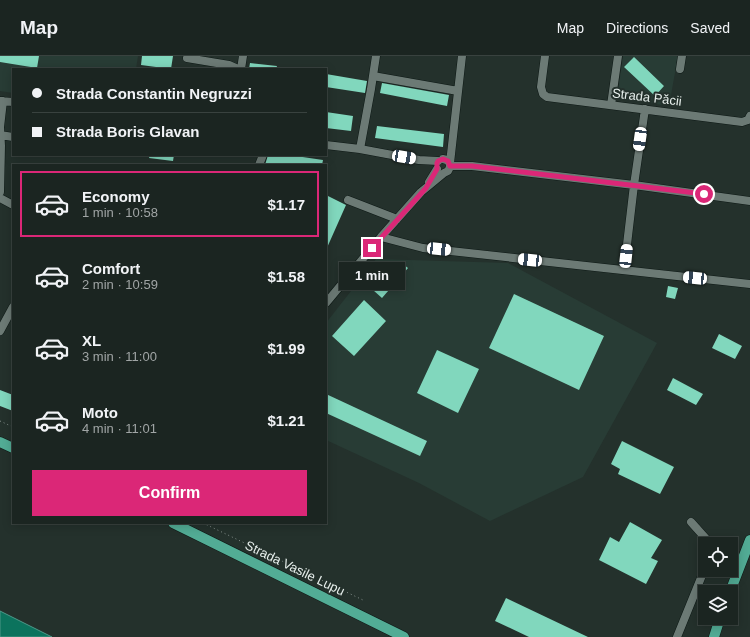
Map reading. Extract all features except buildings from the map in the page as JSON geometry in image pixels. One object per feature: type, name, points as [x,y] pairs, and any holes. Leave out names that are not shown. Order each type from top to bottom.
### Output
[{"type":"main road","points":[[0,442],[12,448]]},
{"type":"main road","name":"Strada Vasile Lupu","points":[[175,524],[404,637]]},
{"type":"main road","points":[[733,585],[750,540]]},
{"type":"main road","points":[[709,637],[717,625]]},
{"type":"main road","points":[[714,637],[718,625]]},
{"type":"street","points":[[240,68],[243,56]]},
{"type":"street","points":[[360,149],[376,56]]},
{"type":"street","points":[[327,302],[381,237],[426,188],[443,165],[452,143],[462,56]]},
{"type":"street","name":"Strada Păcii","points":[[545,56],[541,87],[543,94],[547,97],[742,122],[749,118]]},
{"type":"street","points":[[611,104],[618,56]]},
{"type":"street","points":[[680,69],[682,56]]},
{"type":"street","points":[[187,58],[229,65],[237,68]]},
{"type":"street","points":[[373,76],[458,91]]},
{"type":"street","points":[[0,192],[1,101],[12,102]]},
{"type":"street","points":[[624,270],[645,109]]},
{"type":"street","points":[[0,135],[12,137]]},
{"type":"street","points":[[327,145],[360,149],[443,165],[472,166],[634,185],[750,201]]},
{"type":"street","points":[[0,198],[12,204]]},
{"type":"street","points":[[348,200],[398,219]]},
{"type":"street","points":[[381,237],[423,248],[750,284]]},
{"type":"street","points":[[0,331],[12,309]]},
{"type":"street","points":[[6,321],[12,325]]},
{"type":"street","points":[[691,522],[704,537]]},
{"type":"street","points":[[678,637],[701,577]]},
{"type":"path","points":[[0,421],[12,427]]},
{"type":"path","points":[[205,524],[365,601]]},
{"type":"shaded area","points":[[0,56],[138,56],[136,68],[12,68],[12,93],[0,91]]},
{"type":"shaded area","points":[[623,56],[678,56],[669,106],[617,98]]},
{"type":"shaded area","points":[[376,259],[508,263],[657,343],[583,477],[490,521],[419,483],[327,440],[327,322]]},
{"type":"shaded area","points":[[0,611],[52,637],[0,637]]},
{"type":"route","points":[[372,248],[426,188],[437,169],[436,166],[438,161],[443,159],[446,159],[450,163],[450,166],[472,166],[704,194]]}]
